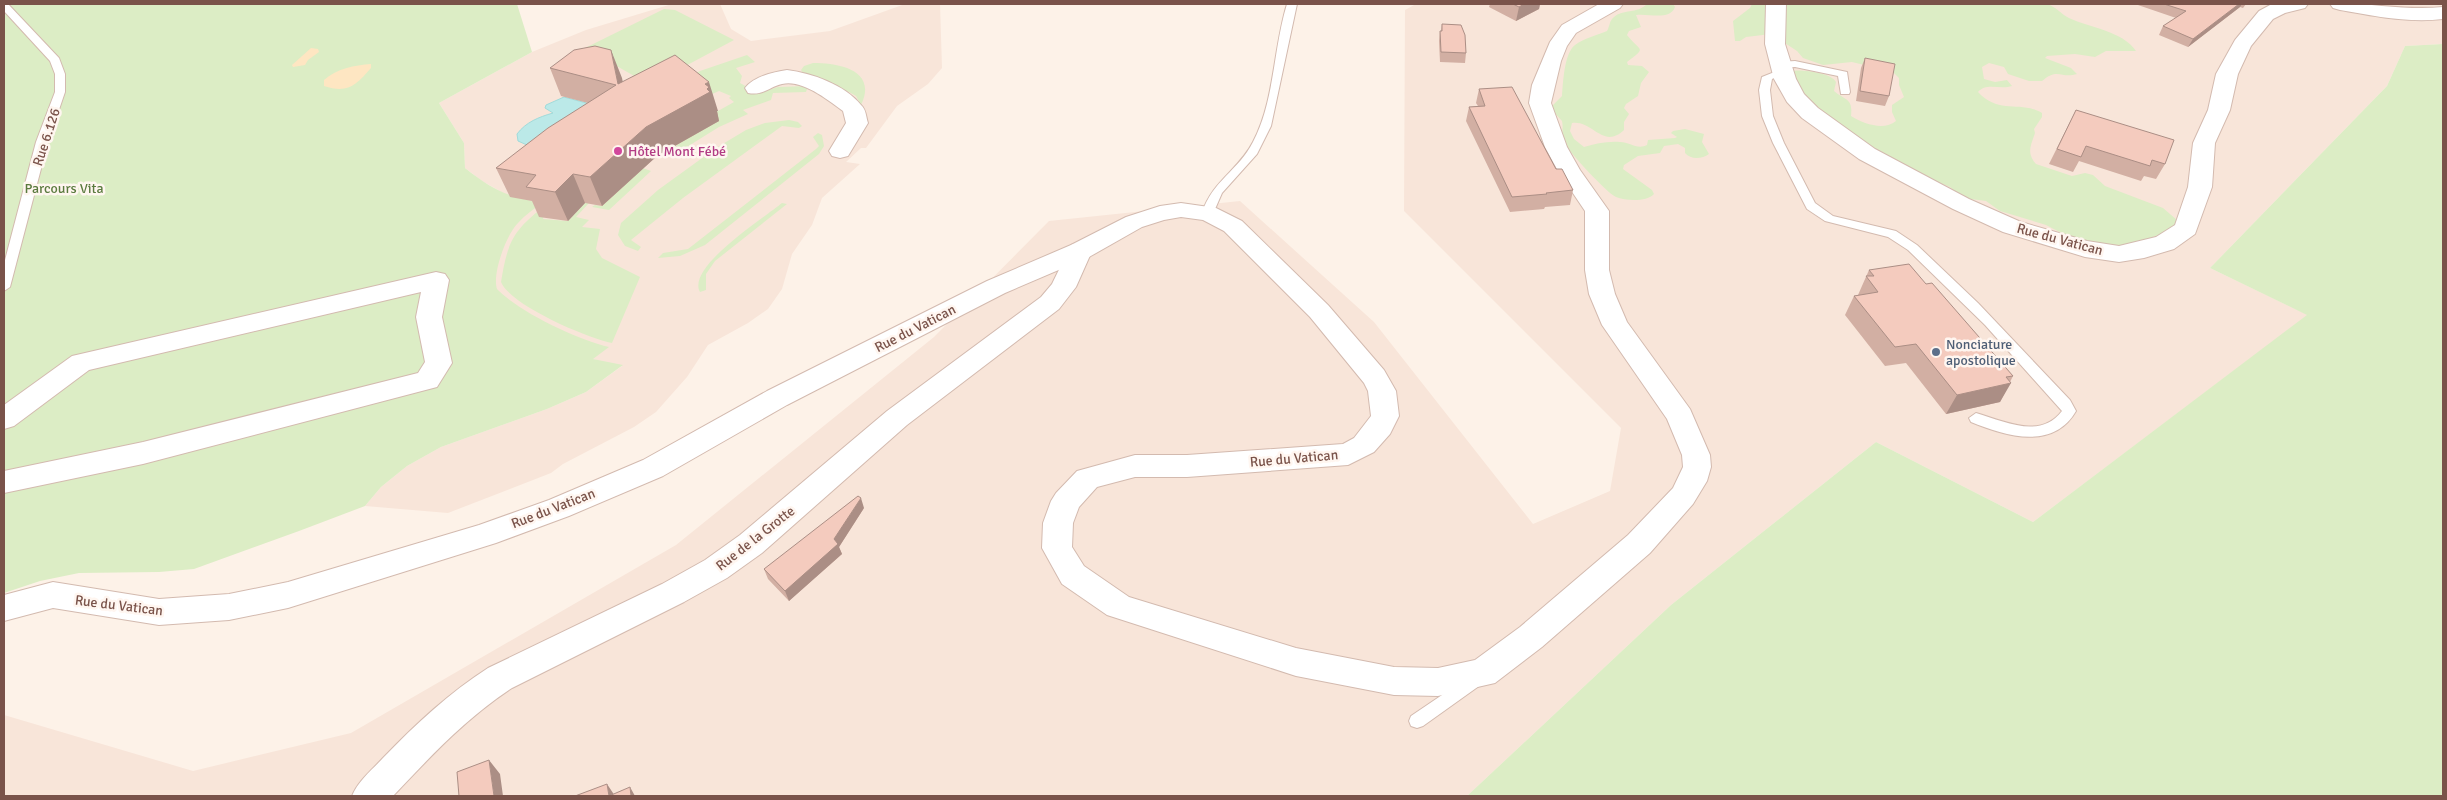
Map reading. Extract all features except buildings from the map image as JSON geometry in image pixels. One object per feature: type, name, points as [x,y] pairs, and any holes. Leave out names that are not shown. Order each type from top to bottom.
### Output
[{"type":"street","name":"Rue du Vatican","points":[[4,608],[53,595],[159,612],[230,607],[288,595],[485,535],[559,508],[653,468],[777,398],[926,322],[996,288],[1080,251],[1134,222],[1160,213],[1181,210],[1208,212],[1239,232],[1319,311],[1374,377],[1382,390],[1385,416],[1380,428],[1364,445],[1348,454],[1187,466],[1136,466],[1087,479],[1066,501],[1058,523],[1057,548],[1064,562],[1073,575],[1118,606],[1186,629],[1296,662],[1394,681],[1438,682],[1483,674],[1531,637],[1639,544],[1683,496],[1697,467],[1696,455],[1680,416],[1615,325],[1602,294],[1597,270],[1597,211],[1556,147],[1546,124],[1540,103],[1543,85],[1551,61],[1557,46],[1569,29],[1613,4]]},
{"type":"street","name":"Rue du Vatican","points":[[1776,4],[1775,44],[1781,69],[1795,97],[1810,113],[1867,154],[1893,170],[2012,227],[2085,249],[2119,254],[2144,250],[2165,243],[2186,229],[2200,187],[2204,143],[2219,110],[2227,74],[2242,44],[2266,15],[2279,8],[2298,4]]},
{"type":"street","points":[[2340,4],[2397,12],[2443,13]]},
{"type":"street","points":[[756,88],[779,77],[805,80],[824,88],[853,108],[857,123],[840,151]]},
{"type":"street","name":"Rue de la Grotte","points":[[370,796],[456,709],[475,693],[500,678],[673,593],[716,569],[751,544],[897,418],[1050,303],[1063,287],[1080,251]]},
{"type":"street","points":[[4,419],[81,363],[436,280],[429,317],[439,364],[427,380],[143,453],[4,482]]},
{"type":"lane","points":[[1208,212],[1211,198],[1247,159],[1262,136],[1275,89],[1292,4]]},
{"type":"lane","name":"Rue 6.126","points":[[4,5],[55,60],[60,74],[60,92],[42,142],[4,287]]},
{"type":"lane","points":[[1845,92],[1843,74],[1795,64],[1767,77],[1763,87],[1769,119],[1811,206],[1828,219],[1874,228],[1892,234],[1919,254],[1972,303],[2065,404],[2068,411],[2064,420],[2057,426],[2029,432],[1994,426],[1976,418]]},
{"type":"lane","points":[[1417,721],[1483,674]]},
{"type":"shaded area","points":[[672,4],[720,4],[731,29],[751,41],[830,31],[905,4],[940,4],[942,68],[928,84],[897,106],[866,148],[861,148],[846,162],[860,164],[822,198],[812,225],[792,254],[782,289],[768,309],[748,323],[708,345],[687,377],[656,412],[634,427],[563,464],[551,473],[448,513],[365,506],[381,487],[407,466],[441,447],[547,409],[586,392],[622,366],[592,359],[486,288],[512,198],[482,181],[465,168],[464,143],[439,103],[532,52],[586,30]]},
{"type":"shaded area","points":[[1416,4],[2443,4],[2443,44],[2405,46],[2387,86],[2210,268],[2308,315],[2033,522],[1876,442],[1671,605],[1467,796],[4,796],[4,715],[193,771],[351,733],[676,545],[934,337],[1049,221],[1240,201],[1374,322],[1533,524],[1610,491],[1621,428],[1404,211],[1405,10]]},
{"type":"green space","name":"Parcours Vita","points":[[4,4],[517,4],[532,52],[439,103],[464,143],[465,168],[501,192],[542,203],[521,220],[509,236],[498,265],[496,274],[497,289],[519,307],[534,316],[566,332],[609,347],[593,359],[623,365],[586,392],[547,409],[441,447],[407,466],[381,487],[365,506],[299,531],[194,569],[159,572],[79,573],[40,581],[4,593]]},
{"type":"green space","points":[[1647,4],[1673,4],[1675,7],[1668,14],[1664,15],[1636,15],[1641,27],[1629,31],[1627,35],[1640,49],[1627,62],[1628,65],[1642,66],[1649,72],[1641,83],[1638,96],[1626,104],[1624,108],[1629,114],[1624,122],[1624,130],[1610,137],[1604,136],[1579,123],[1572,123],[1570,131],[1574,139],[1584,147],[1601,143],[1624,142],[1640,147],[1647,145],[1648,140],[1675,138],[1677,137],[1671,133],[1673,131],[1685,129],[1704,134],[1702,142],[1709,154],[1700,158],[1693,158],[1687,155],[1685,148],[1678,144],[1664,146],[1660,153],[1638,156],[1624,165],[1623,169],[1652,190],[1654,194],[1642,200],[1631,200],[1611,194],[1574,156],[1565,144],[1562,121],[1552,110],[1552,106],[1562,96],[1566,61],[1571,49],[1586,39],[1607,31],[1614,17],[1639,9]]},
{"type":"green space","points":[[1752,4],[2046,4],[2069,18],[2115,34],[2130,44],[2136,51],[2106,51],[2095,57],[2075,54],[2047,56],[2045,58],[2071,68],[2077,74],[2056,74],[2042,81],[2029,81],[2008,74],[2004,67],[1989,63],[1982,67],[1984,79],[1995,82],[2007,80],[2012,86],[1985,87],[1978,92],[1994,103],[2026,107],[2042,113],[2042,117],[2034,129],[2035,133],[2030,149],[2031,156],[2036,164],[2072,176],[2085,173],[2093,175],[2105,186],[2163,208],[2177,220],[2175,226],[2168,232],[2122,247],[2075,240],[2046,225],[2000,211],[1986,201],[1963,198],[1950,187],[1916,176],[1885,157],[1799,96],[1792,71],[1816,72],[1829,76],[1836,82],[1834,91],[1850,103],[1851,116],[1862,122],[1880,126],[1886,126],[1896,121],[1892,112],[1892,105],[1904,97],[1899,85],[1899,78],[1893,72],[1852,62],[1823,65],[1803,58],[1797,51],[1771,34],[1746,37],[1740,41],[1735,41],[1733,21],[1750,8]]},
{"type":"green space","points":[[664,9],[675,10],[734,40],[650,85],[585,48]]},
{"type":"green space","points":[[2443,44],[2443,796],[1467,796],[1671,605],[1876,442],[2033,522],[2307,315],[2210,268],[2387,86],[2405,46]]},
{"type":"green space","points":[[747,55],[755,62],[736,68],[742,76],[740,83],[758,93],[778,87],[808,86],[806,92],[773,93],[771,100],[743,110],[748,114],[719,127],[682,150],[675,146],[716,118],[716,109],[718,111],[734,102],[729,98],[731,96],[719,91],[703,98],[680,81],[700,71]]},
{"type":"green space","points":[[813,63],[844,67],[860,76],[864,84],[865,93],[861,105],[856,96],[849,92],[805,76],[801,70],[804,66]]},
{"type":"green space","points":[[789,120],[798,122],[802,126],[799,128],[782,126],[683,198],[631,240],[641,247],[638,251],[625,246],[618,235],[621,223],[658,190],[716,148],[746,130],[765,123]]},
{"type":"green space","points":[[818,133],[822,135],[824,146],[819,154],[705,245],[680,256],[658,258],[663,253],[688,249],[816,149],[819,146],[813,137]]},
{"type":"green space","points":[[643,168],[651,171],[609,210],[592,207],[595,205],[602,206]]},
{"type":"green space","points":[[585,203],[589,203],[576,217],[589,220],[582,227],[600,229],[596,249],[602,258],[640,277],[612,343],[568,328],[533,310],[507,291],[501,282],[506,255],[510,245],[527,221],[547,204],[543,219],[568,221]]},
{"type":"green space","points":[[782,203],[787,204],[715,261],[706,274],[706,290],[700,292],[699,282],[704,270],[715,257],[744,231]]},
{"type":"sand","points":[[311,48],[318,49],[319,52],[308,60],[305,65],[293,67],[292,65]]},
{"type":"sand","points":[[371,64],[371,68],[366,74],[351,86],[339,89],[324,86],[324,80],[340,70]]},
{"type":"water","points":[[564,97],[594,105],[527,145],[518,141],[517,134],[524,126],[538,118],[553,113],[545,108],[546,105]]},
{"type":"place","name":"Hôtel Mont Fébé","points":[[618,151]]},
{"type":"place","name":"Nonciature apostolique","points":[[1936,352]]}]
